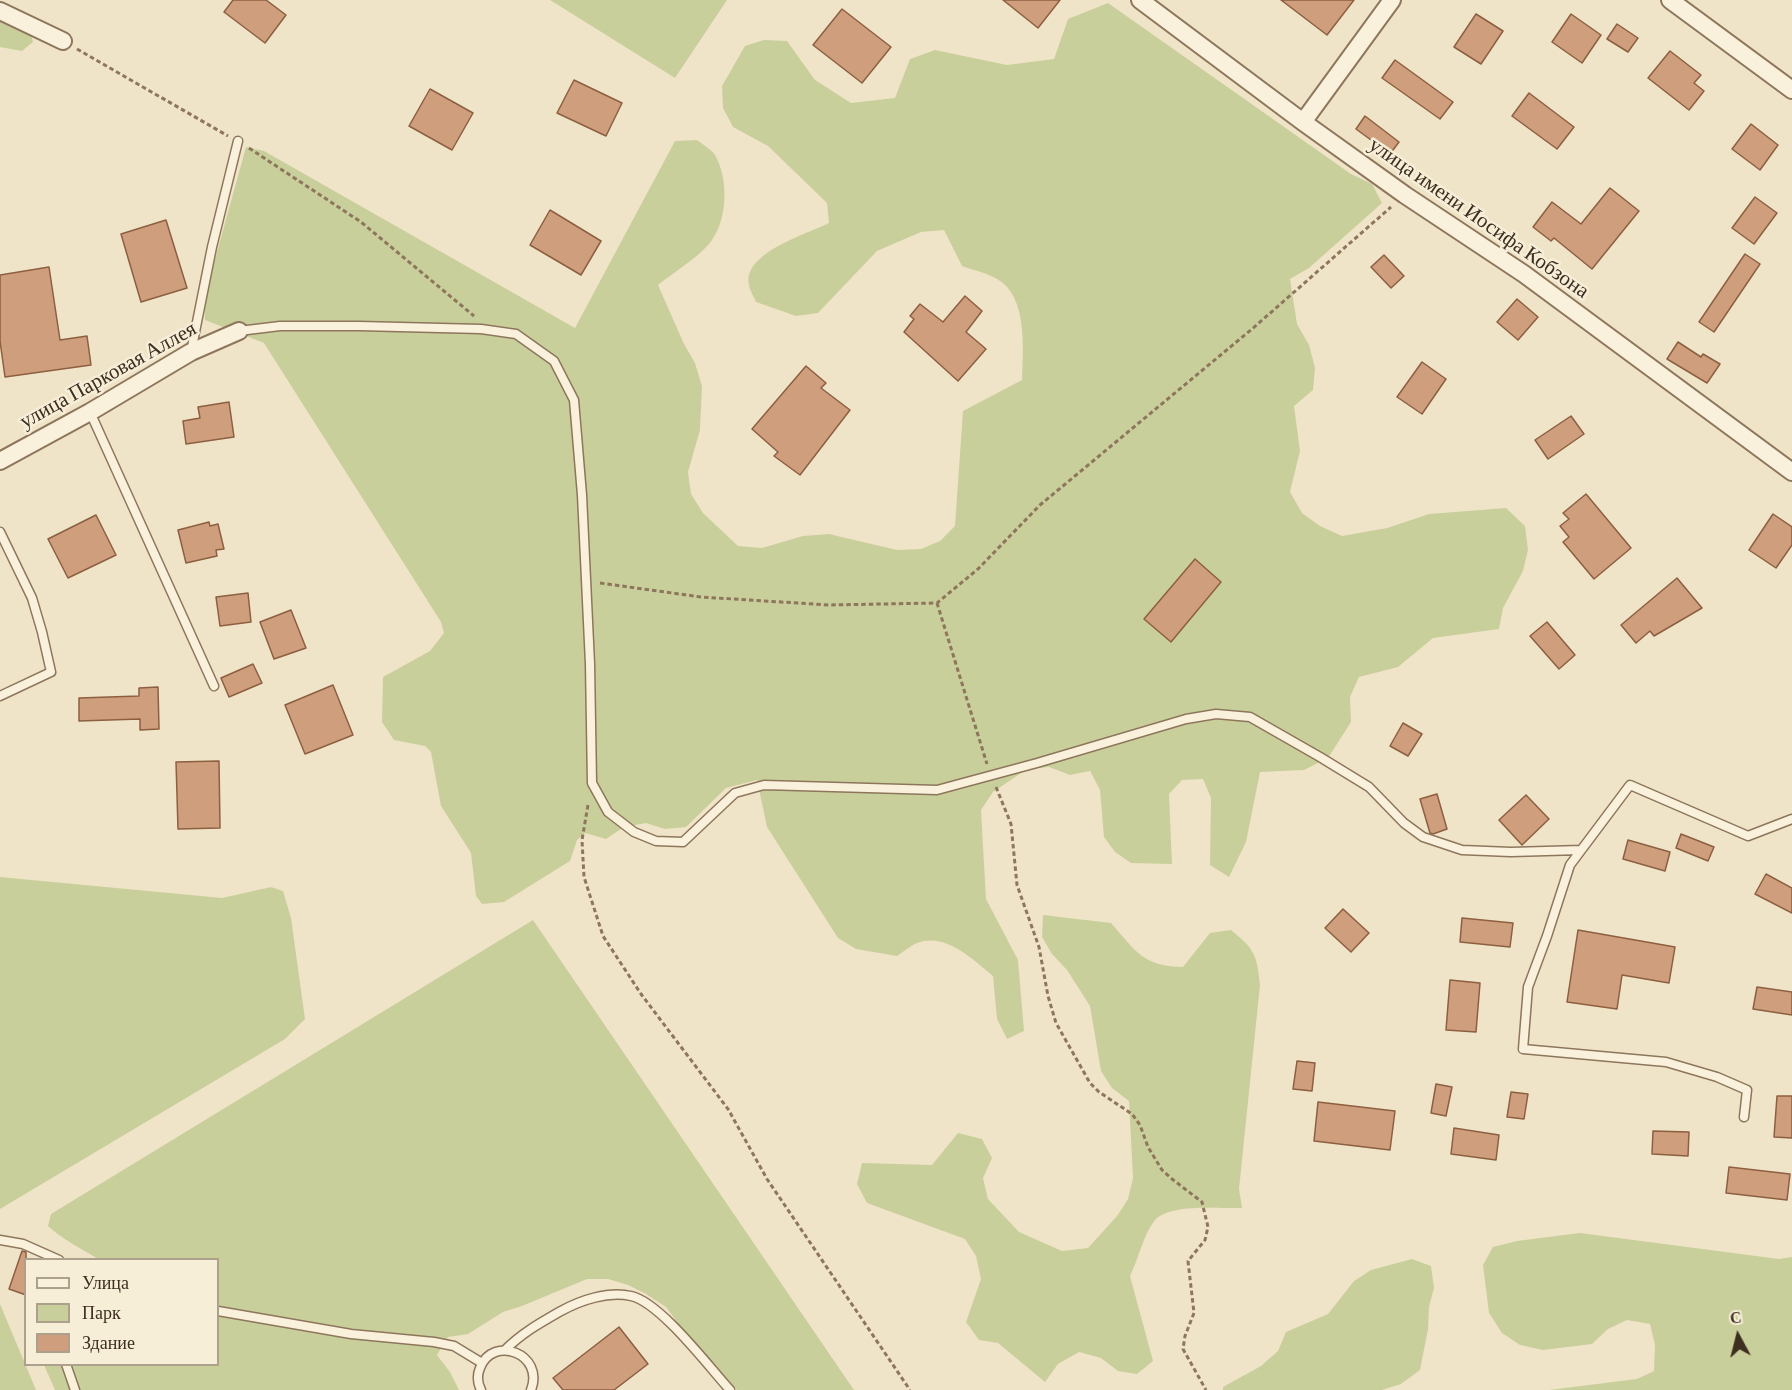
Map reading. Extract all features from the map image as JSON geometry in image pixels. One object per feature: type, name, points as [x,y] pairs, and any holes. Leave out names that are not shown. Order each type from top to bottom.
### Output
[{"type":"street","name":"улица имени Иосифа Кобзона","points":[[1140,0],[1303,122],[1405,195],[1524,274],[1792,472]]},
{"type":"street","points":[[1303,122],[1392,0]]},
{"type":"street","points":[[1670,0],[1792,90]]},
{"type":"street","points":[[0,10],[63,41]]},
{"type":"street","name":"улица Парковая Аллея","points":[[0,461],[90,412],[191,352],[239,331]]},
{"type":"lane","points":[[191,352],[212,247],[238,141]]},
{"type":"lane","points":[[239,331],[280,326],[492,331],[516,334],[554,361],[574,400],[590,664],[592,783],[608,812],[634,832],[656,841],[683,842],[735,793],[764,785],[937,790],[1186,719],[1216,714],[1250,717],[1369,787],[1404,823],[1423,837],[1462,850],[1511,852],[1581,850]]},
{"type":"lane","points":[[90,412],[214,686]]},
{"type":"lane","points":[[0,532],[32,598],[51,672],[0,696]]},
{"type":"lane","points":[[1744,1117],[1747,1090],[1706,1074],[1666,1062],[1522,1049],[1528,987],[1570,865],[1630,784],[1748,836],[1792,819]]},
{"type":"lane","points":[[0,1240],[23,1244],[54,1258]]},
{"type":"lane","points":[[481,1390],[478,1375],[488,1356],[505,1350],[520,1335],[571,1306],[607,1294],[632,1296],[648,1304],[669,1322],[730,1390]]},
{"type":"lane","points":[[219,1311],[351,1334],[454,1346],[482,1364]]},
{"type":"lane","points":[[505,1350],[517,1352],[527,1360],[533,1371],[531,1390]]},
{"type":"lane","points":[[66,1366],[75,1390]]},
{"type":"path","points":[[63,41],[238,141],[361,222],[492,331]]},
{"type":"path","points":[[586,581],[701,597],[829,605],[936,603],[978,569],[1040,506],[1252,329],[1405,195]]},
{"type":"path","points":[[936,603],[991,776],[1011,824],[1017,885],[1039,946],[1048,996],[1056,1023],[1090,1083],[1099,1092],[1132,1114],[1140,1125],[1148,1147],[1162,1170],[1202,1202],[1208,1227],[1205,1240],[1188,1261],[1194,1313],[1185,1336],[1183,1349],[1206,1390]]},
{"type":"path","points":[[592,783],[582,840],[584,877],[603,936],[641,994],[728,1109],[767,1179],[909,1390]]},
{"type":"green space","points":[[550,0],[727,0],[675,78]]},
{"type":"green space","points":[[0,1],[26,15],[33,42],[22,51],[0,47]]},
{"type":"green space","points":[[1108,3],[1351,174],[1372,184],[1382,203],[1309,268],[1290,279],[1297,324],[1309,345],[1315,368],[1313,390],[1294,406],[1300,451],[1290,492],[1302,513],[1320,526],[1342,536],[1387,528],[1429,514],[1506,508],[1525,526],[1528,550],[1523,571],[1503,608],[1499,629],[1433,638],[1398,667],[1359,677],[1350,697],[1351,722],[1328,758],[1304,770],[1260,772],[1246,842],[1229,877],[1210,865],[1211,798],[1203,779],[1182,780],[1169,794],[1172,864],[1131,863],[1115,852],[1104,837],[1100,790],[1090,771],[1070,775],[1049,767],[1027,769],[993,792],[981,810],[986,899],[1018,960],[1024,1031],[1007,1039],[997,1019],[993,976],[958,949],[938,941],[928,941],[914,944],[897,956],[856,949],[838,938],[767,827],[757,780],[726,788],[686,827],[665,829],[646,823],[624,827],[606,839],[585,833],[577,840],[570,861],[504,902],[482,904],[476,896],[471,853],[441,806],[431,752],[425,746],[394,740],[382,722],[383,677],[430,651],[444,633],[441,622],[264,343],[205,320],[204,299],[246,147],[264,151],[575,328],[675,141],[697,140],[715,155],[720,165],[724,200],[720,224],[704,249],[658,285],[695,363],[702,386],[700,430],[688,472],[691,494],[703,513],[738,546],[762,548],[803,536],[829,534],[897,550],[921,549],[940,541],[955,526],[963,411],[1022,380],[1022,325],[1014,298],[1007,287],[997,279],[962,266],[944,230],[921,232],[877,251],[818,313],[796,316],[756,302],[749,285],[750,274],[755,263],[778,246],[829,223],[827,203],[768,146],[733,127],[723,108],[722,86],[745,46],[764,40],[787,41],[815,80],[851,103],[895,98],[910,59],[935,50],[1007,65],[1054,59],[1068,19]]},
{"type":"green space","points":[[0,877],[222,898],[271,887],[283,891],[291,918],[305,1019],[285,1039],[0,1209]]},
{"type":"green space","points":[[1043,915],[1111,923],[1141,955],[1158,964],[1169,966],[1183,967],[1210,933],[1231,930],[1250,948],[1258,967],[1260,985],[1239,1189],[1242,1208],[1196,1208],[1172,1211],[1155,1220],[1151,1226],[1130,1276],[1153,1361],[1137,1374],[1118,1371],[1101,1358],[1079,1352],[1058,1364],[1045,1382],[998,1343],[979,1340],[966,1322],[981,1279],[976,1256],[965,1239],[867,1203],[857,1184],[862,1163],[932,1165],[958,1133],[982,1139],[992,1158],[983,1178],[988,1199],[1019,1232],[1062,1251],[1088,1248],[1117,1216],[1128,1199],[1133,1178],[1129,1101],[1112,1088],[1101,1071],[1090,1006],[1042,937]]},
{"type":"green space","points":[[533,920],[854,1390],[737,1390],[705,1360],[666,1307],[628,1285],[608,1279],[587,1279],[503,1312],[468,1334],[448,1337],[437,1355],[450,1372],[459,1390],[55,1390],[44,1366],[219,1366],[219,1258],[96,1258],[48,1226],[51,1214]]},
{"type":"green space","points":[[1580,1233],[1779,1259],[1792,1257],[1792,1390],[1549,1390],[1637,1379],[1654,1371],[1655,1345],[1650,1324],[1627,1320],[1608,1329],[1592,1344],[1543,1350],[1520,1345],[1502,1333],[1489,1313],[1483,1265],[1493,1247],[1517,1241]]},
{"type":"green space","points":[[1412,1259],[1431,1266],[1434,1288],[1420,1370],[1401,1384],[1382,1390],[1223,1390],[1223,1387],[1261,1366],[1278,1351],[1286,1332],[1328,1314],[1354,1281],[1371,1270]]},
{"type":"green space","points":[[0,1304],[24,1366],[36,1390],[0,1390]]},
{"type":"building","points":[[233,0],[266,0],[286,15],[265,43],[224,12]]},
{"type":"building","points":[[1003,0],[1060,0],[1038,28]]},
{"type":"building","points":[[1281,0],[1354,0],[1327,35]]},
{"type":"building","points":[[842,9],[891,47],[862,83],[813,45]]},
{"type":"building","points":[[1476,14],[1503,31],[1481,64],[1454,47]]},
{"type":"building","points":[[1571,14],[1601,35],[1582,63],[1552,42]]},
{"type":"building","points":[[1617,24],[1638,38],[1628,52],[1607,39]]},
{"type":"building","points":[[1670,51],[1701,75],[1694,83],[1704,91],[1689,110],[1648,78]]},
{"type":"building","points":[[1395,60],[1453,102],[1440,119],[1382,78]]},
{"type":"building","points":[[574,80],[622,103],[606,136],[557,113]]},
{"type":"building","points":[[430,89],[473,113],[452,150],[409,126]]},
{"type":"building","points":[[1529,93],[1574,127],[1557,149],[1512,116]]},
{"type":"building","points":[[1365,116],[1399,142],[1390,154],[1356,129]]},
{"type":"building","points":[[1751,124],[1778,145],[1760,170],[1732,149]]},
{"type":"building","points":[[1610,188],[1639,211],[1592,269],[1554,238],[1551,241],[1533,227],[1552,202],[1581,224]]},
{"type":"building","points":[[1755,197],[1777,213],[1754,244],[1732,228]]},
{"type":"building","points":[[550,210],[601,241],[581,275],[530,245]]},
{"type":"building","points":[[166,220],[187,288],[141,302],[121,234]]},
{"type":"building","points":[[1745,254],[1760,264],[1714,332],[1699,322]]},
{"type":"building","points":[[1384,255],[1404,276],[1391,288],[1371,267]]},
{"type":"building","points":[[49,267],[60,340],[87,336],[91,365],[5,377],[0,341],[0,275]]},
{"type":"building","points":[[965,296],[982,311],[966,332],[986,349],[958,381],[904,332],[914,319],[910,316],[920,304],[943,322]]},
{"type":"building","points":[[1517,299],[1538,317],[1518,340],[1497,322]]},
{"type":"building","points":[[1678,342],[1701,357],[1703,354],[1720,364],[1707,383],[1667,359]]},
{"type":"building","points":[[1422,362],[1446,379],[1422,414],[1397,397]]},
{"type":"building","points":[[806,366],[826,383],[821,388],[850,410],[800,475],[774,456],[778,452],[752,429]]},
{"type":"building","points":[[229,402],[234,437],[186,444],[183,421],[200,418],[198,407]]},
{"type":"building","points":[[1571,416],[1584,434],[1548,459],[1535,440]]},
{"type":"building","points":[[1586,494],[1631,548],[1594,579],[1563,542],[1569,537],[1560,526],[1569,519],[1563,513]]},
{"type":"building","points":[[1773,514],[1792,527],[1792,545],[1776,568],[1749,550]]},
{"type":"building","points":[[96,515],[116,555],[68,578],[48,539]]},
{"type":"building","points":[[209,522],[210,526],[218,524],[224,549],[216,550],[217,556],[186,563],[178,530]]},
{"type":"building","points":[[1195,559],[1221,582],[1171,642],[1144,619]]},
{"type":"building","points":[[1677,578],[1702,608],[1654,636],[1650,631],[1636,643],[1621,625]]},
{"type":"building","points":[[248,593],[251,622],[220,626],[216,597]]},
{"type":"building","points":[[291,610],[306,648],[274,659],[260,622]]},
{"type":"building","points":[[1547,622],[1575,655],[1559,669],[1530,636]]},
{"type":"building","points":[[253,664],[262,683],[229,697],[221,678]]},
{"type":"building","points":[[333,685],[353,735],[305,754],[285,705]]},
{"type":"building","points":[[158,687],[159,729],[140,730],[140,719],[79,721],[79,698],[139,696],[139,688]]},
{"type":"building","points":[[1403,723],[1422,734],[1408,756],[1390,746]]},
{"type":"building","points":[[219,761],[220,828],[178,829],[176,762]]},
{"type":"building","points":[[1437,794],[1447,829],[1433,834],[1430,833],[1420,799]]},
{"type":"building","points":[[1526,795],[1549,819],[1522,845],[1499,820]]},
{"type":"building","points":[[1681,834],[1714,847],[1708,861],[1676,848]]},
{"type":"building","points":[[1628,840],[1670,852],[1665,871],[1623,859]]},
{"type":"building","points":[[1766,874],[1792,888],[1792,913],[1755,894]]},
{"type":"building","points":[[1343,909],[1369,933],[1351,952],[1325,928]]},
{"type":"building","points":[[1462,918],[1513,923],[1510,947],[1460,942]]},
{"type":"building","points":[[1578,930],[1675,947],[1669,983],[1622,975],[1617,1009],[1567,1002]]},
{"type":"building","points":[[1450,980],[1480,983],[1476,1032],[1446,1030]]},
{"type":"building","points":[[1757,987],[1792,992],[1792,1015],[1753,1009]]},
{"type":"building","points":[[1297,1061],[1315,1063],[1312,1091],[1293,1089]]},
{"type":"building","points":[[1436,1084],[1452,1087],[1446,1116],[1431,1113]]},
{"type":"building","points":[[1511,1092],[1528,1094],[1524,1119],[1507,1117]]},
{"type":"building","points":[[1777,1096],[1792,1096],[1792,1138],[1774,1137]]},
{"type":"building","points":[[1318,1102],[1395,1111],[1390,1150],[1314,1141]]},
{"type":"building","points":[[1454,1128],[1499,1135],[1496,1160],[1451,1154]]},
{"type":"building","points":[[1653,1131],[1689,1132],[1688,1156],[1652,1154]]},
{"type":"building","points":[[1729,1167],[1790,1174],[1787,1200],[1726,1193]]},
{"type":"building","points":[[22,1251],[26,1252],[24,1294],[9,1289]]},
{"type":"building","points":[[619,1327],[648,1364],[614,1390],[563,1390],[553,1378]]}]
